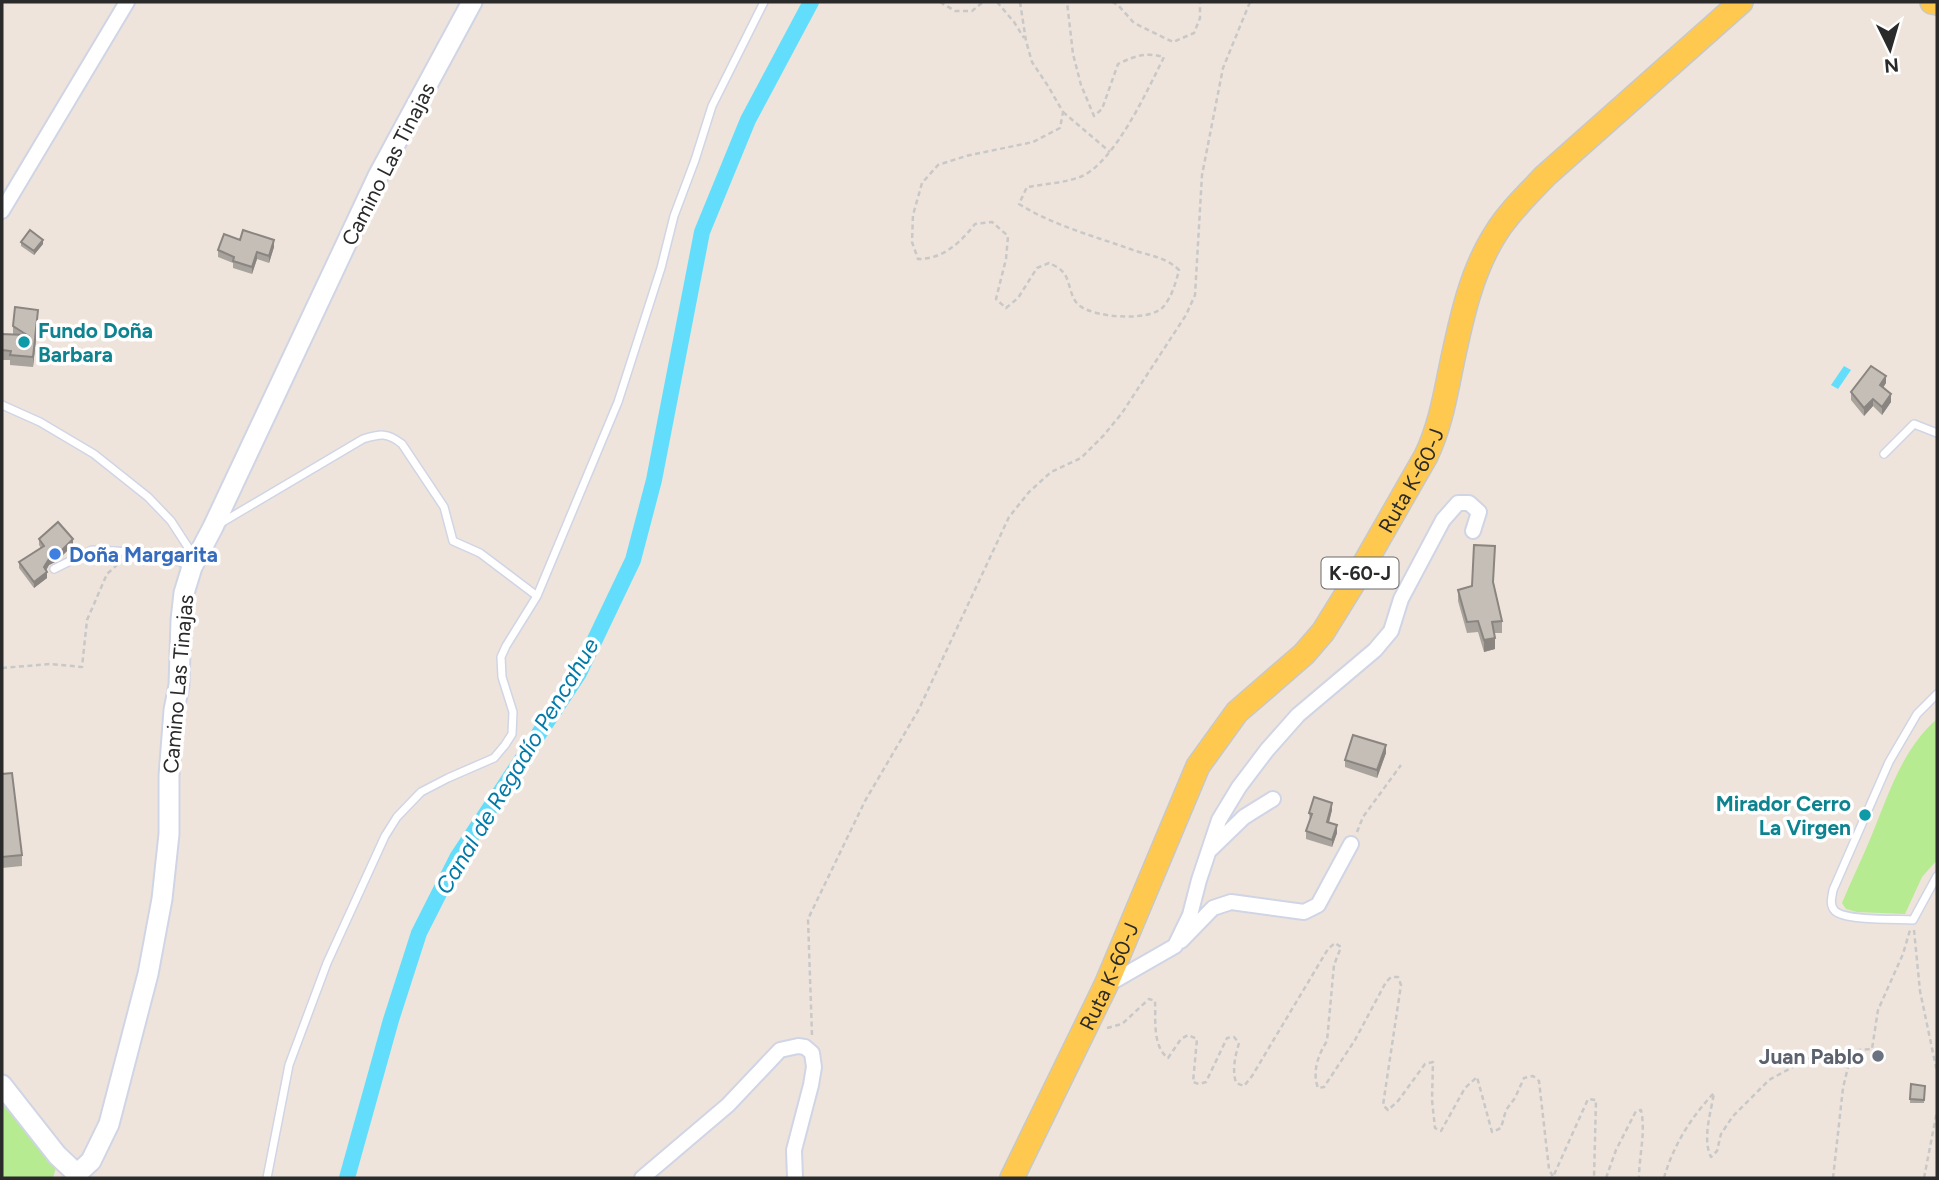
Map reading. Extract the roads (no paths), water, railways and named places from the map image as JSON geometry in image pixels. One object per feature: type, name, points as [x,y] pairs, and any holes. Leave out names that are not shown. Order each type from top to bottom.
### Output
[{"type":"main road","name":"Ruta K-60-J","points":[[1012,1178],[1106,985],[1198,766],[1237,712],[1304,654],[1323,632],[1350,590],[1434,441],[1473,277],[1496,233],[1545,176],[1741,2]]},
{"type":"main road","points":[[1932,2],[1937,3]]},
{"type":"street","points":[[2,211],[127,2]]},
{"type":"street","name":"Camino Las Tinajas","points":[[2,1085],[57,1155],[79,1176],[91,1161],[108,1124],[148,974],[162,899],[169,834],[169,776],[174,710],[179,685],[181,620],[184,593],[193,563],[213,527],[378,176],[472,2]]},
{"type":"street","points":[[1175,946],[1190,915],[1219,820],[1239,787],[1298,715],[1375,650],[1391,631],[1401,600],[1437,531],[1458,503],[1469,503],[1479,512],[1473,531]]},
{"type":"street","points":[[1208,853],[1244,817],[1273,799]]},
{"type":"street","points":[[1106,985],[1175,946],[1213,908],[1231,902],[1304,912],[1318,905],[1351,844]]},
{"type":"street","points":[[642,1178],[728,1105],[780,1050],[798,1046],[805,1047],[812,1053],[814,1067],[794,1150],[795,1178]]},
{"type":"lane","points":[[267,1178],[289,1065],[327,963],[385,836],[397,817],[421,792],[494,758],[512,734],[513,712],[502,677],[501,657],[537,596],[618,402],[661,268],[674,216],[712,106],[764,2]]},
{"type":"lane","points":[[2,405],[40,422],[94,454],[148,497],[171,521],[193,563]]},
{"type":"lane","points":[[1884,454],[1914,424],[1937,433]]},
{"type":"lane","points":[[213,527],[363,439],[380,434],[402,444],[444,507],[453,541],[480,553],[537,596]]},
{"type":"lane","points":[[54,569],[92,550],[158,554],[193,563]]},
{"type":"lane","points":[[1937,694],[1917,714],[1889,762],[1833,890],[1830,903],[1834,910],[1855,918],[1913,920],[1937,876]]},
{"type":"water","points":[[1844,366],[1851,370],[1838,389],[1831,385]]},
{"type":"waterway","name":"Canal de Regadío Pencahue","points":[[347,1178],[391,1020],[419,933],[457,858],[579,673],[633,560],[654,480],[702,232],[748,120],[811,2]]},
{"type":"place","name":"Fundo Doña Barbara","points":[[24,342]]},
{"type":"place","name":"Doña Margarita","points":[[55,554]]},
{"type":"place","name":"Mirador Cerro La Virgen","points":[[1865,815]]},
{"type":"place","name":"Juan Pablo","points":[[1878,1056]]}]
